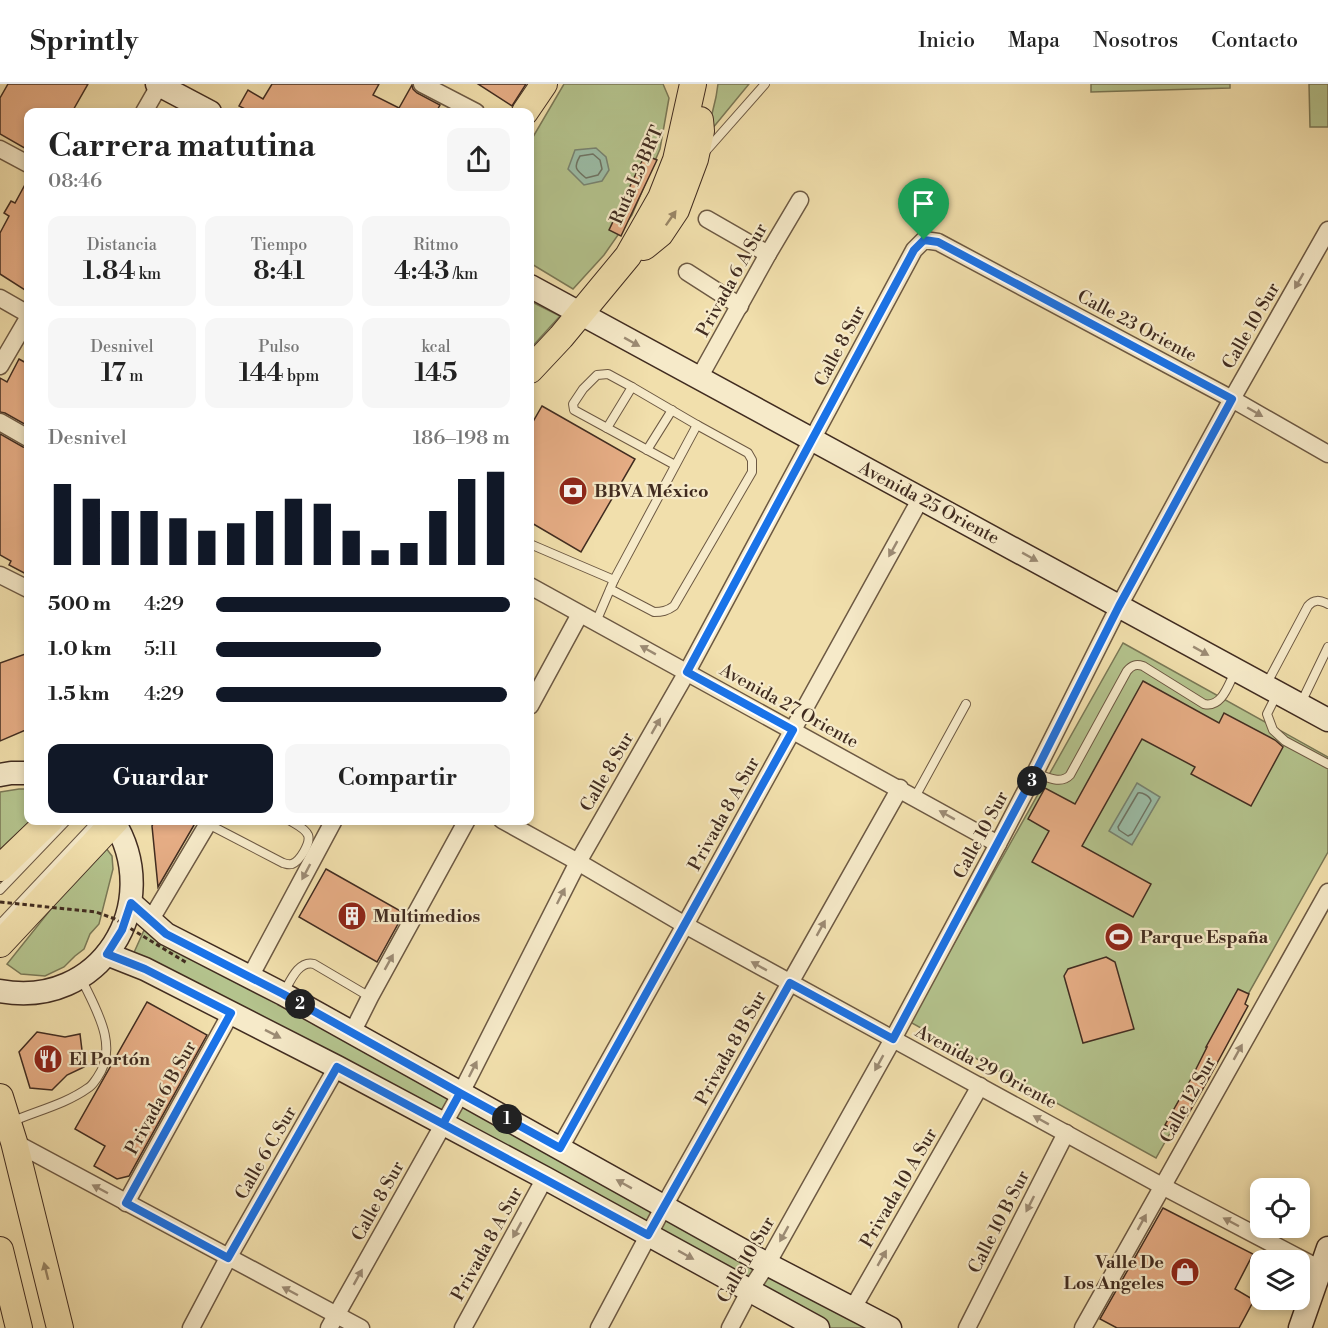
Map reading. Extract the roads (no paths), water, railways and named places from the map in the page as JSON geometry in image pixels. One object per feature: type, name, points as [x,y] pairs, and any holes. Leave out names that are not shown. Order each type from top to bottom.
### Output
[{"type":"main road","points":[[159,84],[203,108]]},
{"type":"main road","points":[[528,108],[543,84]]},
{"type":"main road","points":[[628,256],[644,248],[660,234],[676,210],[695,159],[701,130],[699,109],[687,88]]},
{"type":"main road","points":[[534,366],[561,337],[573,310],[628,256],[661,198],[676,160],[687,88]]},
{"type":"main road","name":"Avenida 25 Oriente","points":[[534,288],[1328,720]]},
{"type":"main road","points":[[0,775],[24,773]]},
{"type":"main road","points":[[0,868],[45,825]]},
{"type":"main road","points":[[0,944],[106,825]]},
{"type":"main road","points":[[0,992],[36,993],[59,987],[81,977],[107,954],[122,930],[131,903],[133,882],[124,841],[113,825]]},
{"type":"main road","points":[[131,903],[166,934],[283,994],[767,1264],[890,1328]]},
{"type":"main road","points":[[107,954],[145,969],[337,1067],[818,1328]]},
{"type":"main road","points":[[0,1097],[60,1328]]},
{"type":"main road","points":[[0,1250],[19,1328]]},
{"type":"main road","points":[[1300,1328],[1325,1264]]},
{"type":"street","points":[[146,108],[159,84]]},
{"type":"street","points":[[422,84],[468,108]]},
{"type":"street","points":[[0,149],[24,162]]},
{"type":"street","name":"Privada 6 A Sur","points":[[699,378],[800,201]]},
{"type":"street","points":[[708,219],[768,254]]},
{"type":"street","name":"Calle 10 Sur","points":[[730,1328],[893,1039],[998,844],[1119,606],[1232,399],[1328,230]]},
{"type":"street","name":"Calle 23 Oriente","points":[[924,240],[938,242],[1232,399],[1328,454]]},
{"type":"street","name":"Calle 8 Sur","points":[[333,1322],[460,1093],[578,862],[687,672],[914,250],[924,240]]},
{"type":"street","points":[[687,272],[740,306]]},
{"type":"street","points":[[0,298],[24,313]]},
{"type":"street","points":[[0,366],[24,323]]},
{"type":"street","points":[[0,422],[24,436]]},
{"type":"street","name":"Privada 8 A Sur","points":[[560,1148],[921,498]]},
{"type":"street","points":[[0,574],[24,587]]},
{"type":"street","name":"Avenida 27 Oriente","points":[[534,588],[998,844]]},
{"type":"street","points":[[534,699],[580,614]]},
{"type":"street","name":"Privada 8 B Sur","points":[[599,1328],[664,1206],[900,788]]},
{"type":"street","points":[[150,921],[207,825]]},
{"type":"street","points":[[250,977],[331,825]]},
{"type":"street","points":[[352,1032],[464,825]]},
{"type":"street","name":"Avenida 29 Oriente","points":[[511,825],[685,925],[1162,1186],[1325,1264]]},
{"type":"street","name":"Calle 12 Sur","points":[[1083,1328],[1328,892]]},
{"type":"street","name":"Privada 6 B Sur","points":[[126,1203],[231,1013]]},
{"type":"street","name":"Calle 6 C Sur","points":[[191,1328],[228,1258],[337,1067]]},
{"type":"street","name":"Privada 10 A Sur","points":[[853,1308],[980,1086]]},
{"type":"street","points":[[11,1133],[126,1203],[228,1258],[333,1322],[361,1328]]},
{"type":"street","name":"Calle 10 B Sur","points":[[967,1328],[1066,1133]]},
{"type":"street","name":"Privada 8 A Sur","points":[[463,1328],[545,1178]]},
{"type":"lane","points":[[534,114],[553,84]]},
{"type":"lane","points":[[695,159],[765,84]]},
{"type":"lane","name":"Ruta L3 BRT","points":[[672,142],[687,88]]},
{"type":"lane","points":[[610,589],[654,612],[667,610],[674,606],[752,472],[752,460],[748,453],[608,374],[597,375],[583,389],[573,404],[574,410],[675,465]]},
{"type":"lane","points":[[607,428],[632,387]]},
{"type":"lane","points":[[647,450],[672,410]]},
{"type":"lane","points":[[596,622],[614,580],[697,425]]},
{"type":"lane","points":[[534,546],[614,580]]},
{"type":"lane","points":[[1328,604],[1317,601],[1308,606],[1271,689],[1267,714],[1273,730],[1285,741],[1328,764]]},
{"type":"lane","points":[[1300,705],[1328,647]]},
{"type":"lane","points":[[1035,773],[1061,781],[1067,779],[1131,666],[1143,666],[1210,706],[1220,700],[1236,670]]},
{"type":"lane","points":[[915,797],[966,704]]},
{"type":"lane","points":[[0,890],[62,825]]},
{"type":"lane","points":[[0,924],[106,825]]},
{"type":"lane","points":[[214,825],[288,865],[298,860],[309,840],[303,829],[297,825]]},
{"type":"lane","points":[[283,994],[299,968],[309,963],[370,996]]},
{"type":"lane","points":[[11,1133],[28,1114],[71,1098],[91,1087],[103,1070],[108,1052],[105,1032],[81,977]]},
{"type":"water","points":[[596,148],[606,157],[609,170],[602,181],[584,185],[568,169],[575,150]]},
{"type":"water","points":[[1137,783],[1160,797],[1132,845],[1109,831]]},
{"type":"place","name":"BBVA México","points":[[573,491]]},
{"type":"place","name":"Multimedios","points":[[352,916]]},
{"type":"place","name":"Parque España","points":[[1119,937]]},
{"type":"place","name":"El Portón","points":[[48,1059]]},
{"type":"place","name":"Valle De Los Angeles","points":[[1185,1272]]}]
